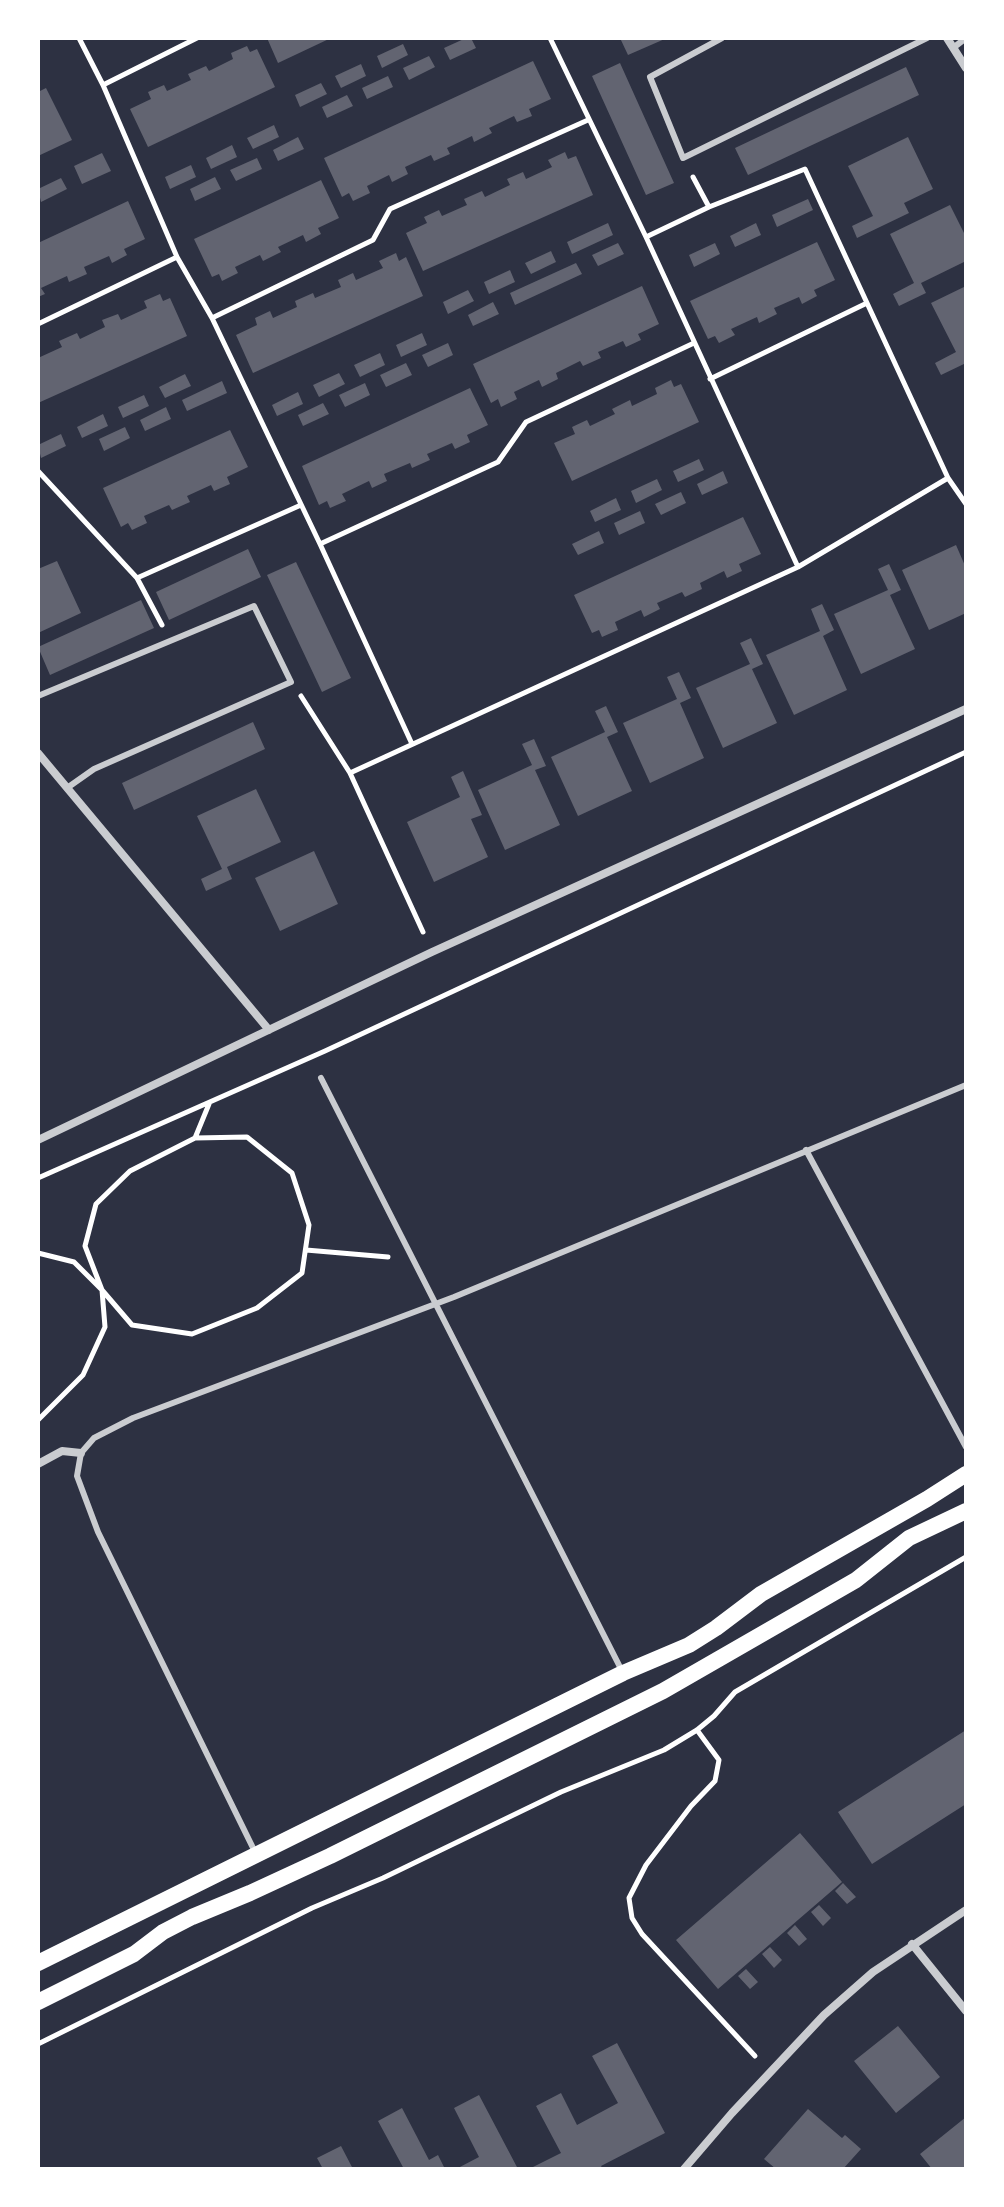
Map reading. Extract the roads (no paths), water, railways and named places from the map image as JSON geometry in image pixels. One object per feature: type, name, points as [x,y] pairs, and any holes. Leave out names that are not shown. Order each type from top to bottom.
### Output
[{"type":"main road","points":[[38,1963],[623,1673],[689,1645],[761,1594],[966,1474]]},
{"type":"main road","points":[[38,2002],[134,1954],[163,1932],[192,1917],[330,1856],[663,1691],[856,1580],[909,1538],[966,1511]]},
{"type":"street","points":[[947,38],[966,68]]},
{"type":"street","points":[[38,1140],[432,952],[966,709]]},
{"type":"street","points":[[38,753],[269,1030]]},
{"type":"street","points":[[38,1464],[62,1451],[81,1453]]},
{"type":"street","points":[[684,2169],[824,2015],[873,1972],[966,1910]]},
{"type":"street","points":[[912,1944],[966,2011]]},
{"type":"lane","points":[[722,38],[650,77],[683,158],[927,38]]},
{"type":"lane","points":[[953,48],[966,38]]},
{"type":"lane","points":[[38,696],[254,606],[291,682],[94,769],[67,788]]},
{"type":"lane","points":[[321,1078],[623,1673]]},
{"type":"lane","points":[[257,1855],[98,1532],[77,1476],[81,1453],[94,1438],[133,1418],[437,1304],[966,1085]]},
{"type":"lane","points":[[806,1150],[966,1447]]}]
